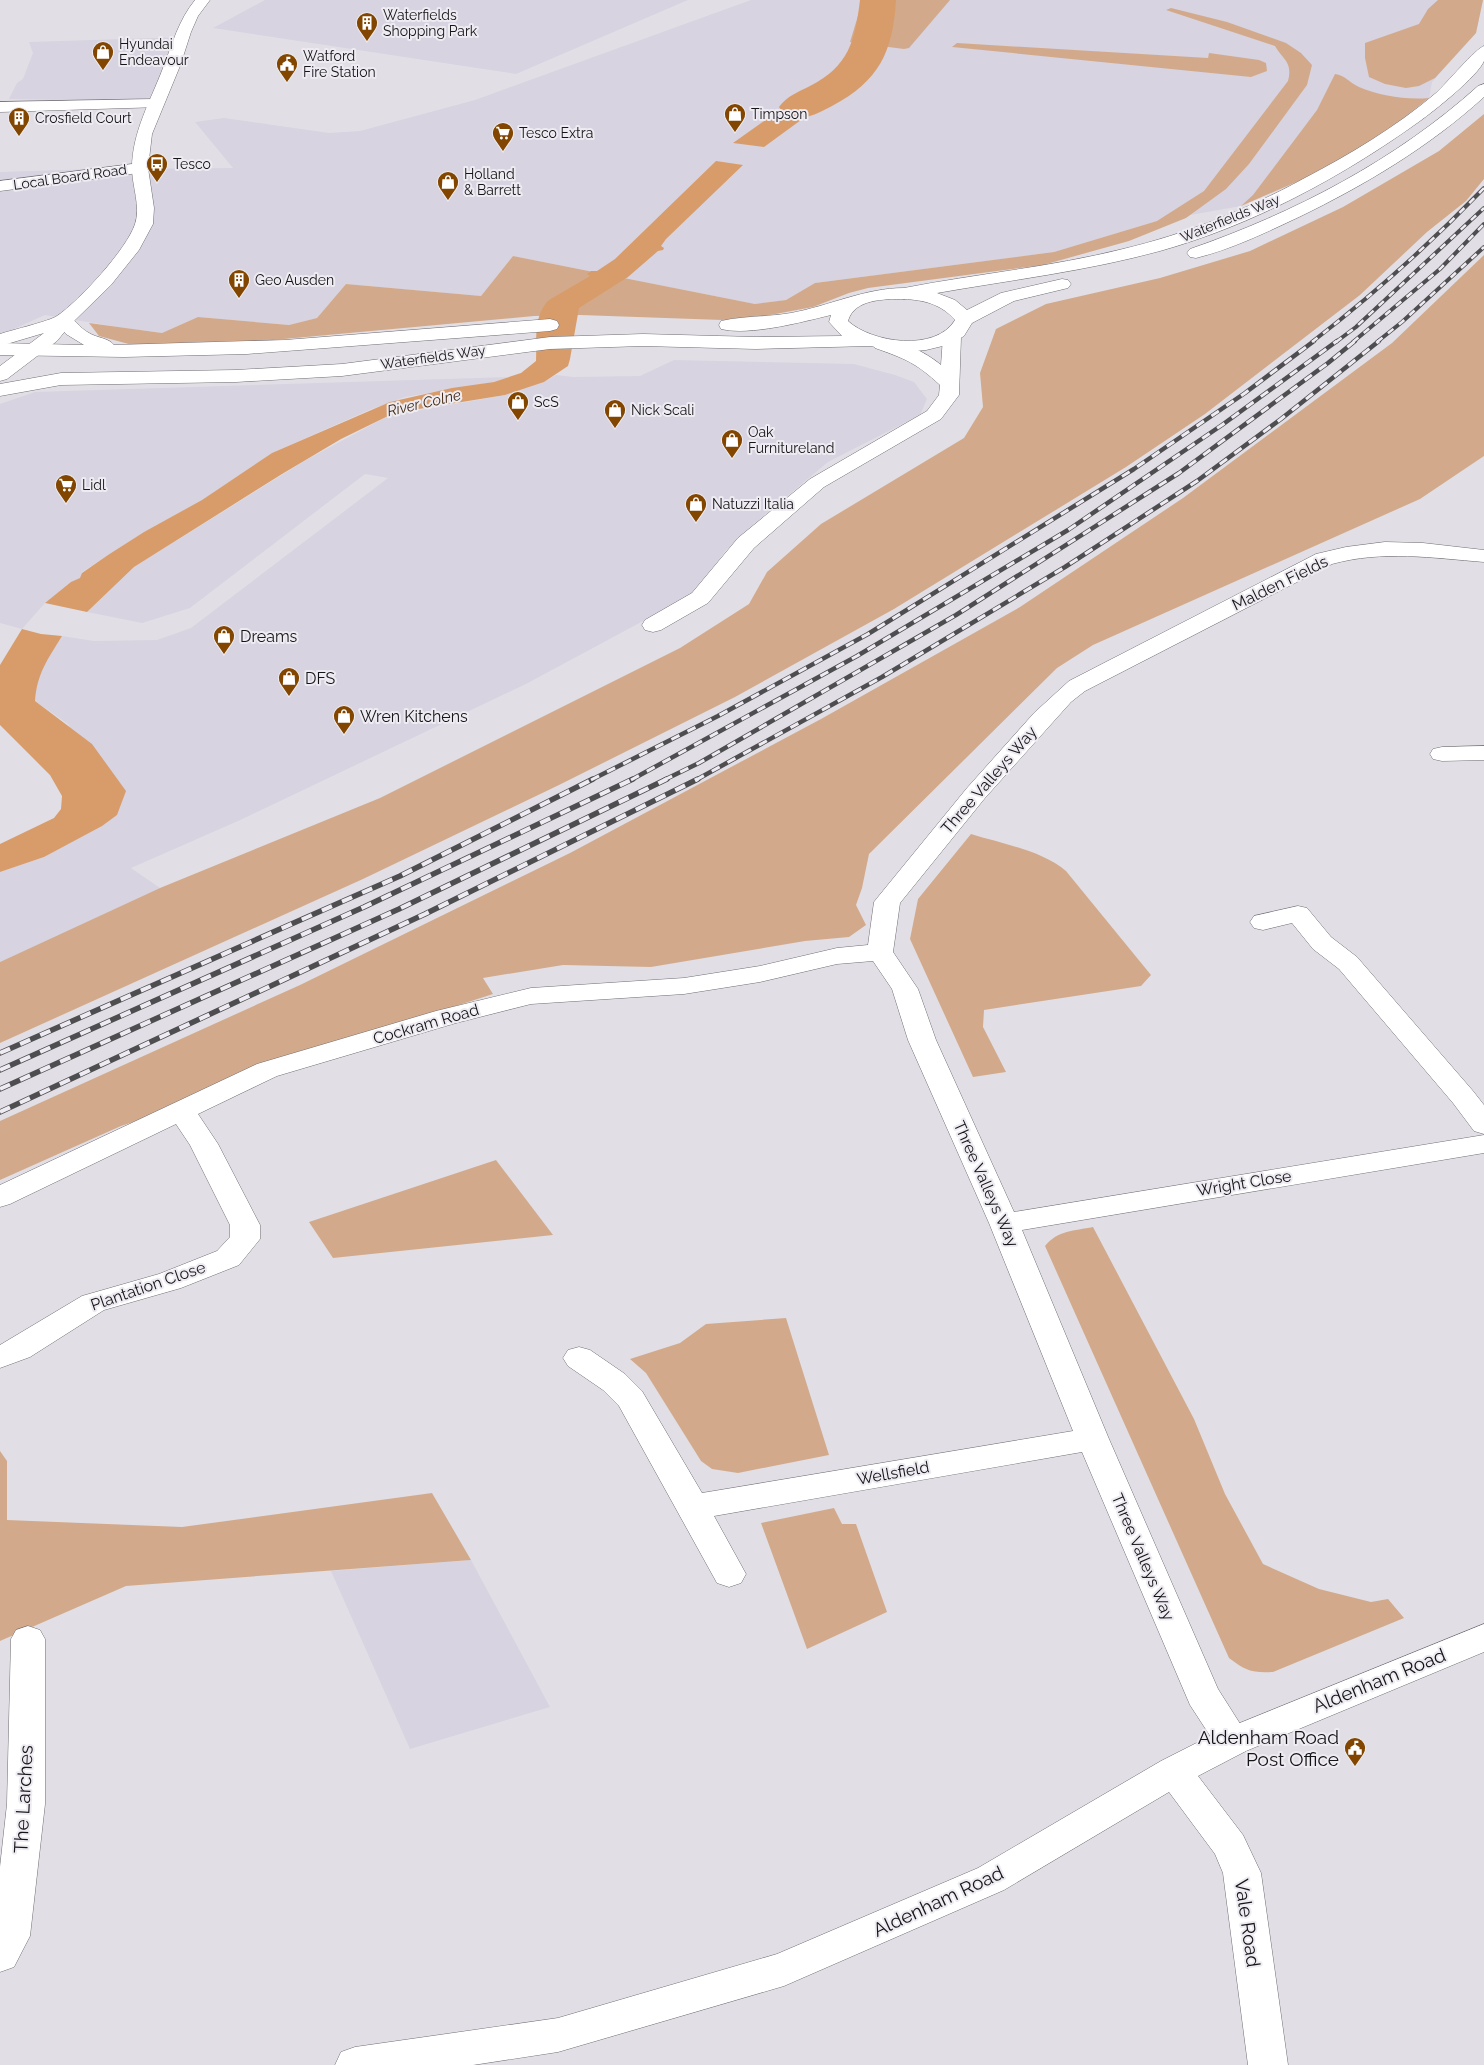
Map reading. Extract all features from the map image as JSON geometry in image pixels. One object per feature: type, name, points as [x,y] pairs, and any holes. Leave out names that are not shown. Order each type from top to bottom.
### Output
[{"type":"street","points":[[0,375],[50,337],[64,320],[105,281],[130,250],[144,224],[146,208],[140,168],[144,134],[172,66],[183,32],[191,15],[202,0]]},
{"type":"street","name":"Waterfields Way","points":[[0,390],[61,379],[236,376],[342,370],[509,347],[590,332],[747,325],[804,317],[847,305],[862,298],[886,294],[903,294],[1124,255],[1214,227],[1288,194],[1341,165],[1428,107],[1452,87],[1484,51]]},
{"type":"street","name":"Waterfields Way","points":[[1180,257],[1248,235],[1332,194],[1411,147],[1454,116],[1484,89]]},
{"type":"street","points":[[0,107],[155,104]]},
{"type":"street","name":"Local Board Road","points":[[0,186],[140,168]]},
{"type":"street","points":[[965,319],[1008,297],[1036,289],[1154,264]]},
{"type":"street","points":[[903,294],[938,299],[956,308],[965,319]]},
{"type":"street","points":[[847,305],[840,312],[838,322],[842,329],[852,336],[914,355],[950,384]]},
{"type":"street","points":[[654,625],[700,598],[746,543],[817,483],[934,415],[949,396],[952,337],[963,328],[965,319]]},
{"type":"street","points":[[0,340],[64,320]]},
{"type":"street","points":[[64,320],[73,332],[82,338],[125,351]]},
{"type":"street","name":"Waterfields Way","points":[[0,349],[125,351],[247,348],[502,327],[917,345],[934,343],[952,337]]},
{"type":"street","name":"Malden Fields","points":[[1090,679],[1324,559],[1347,552],[1376,548],[1407,547],[1484,556]]},
{"type":"street","name":"Three Valleys Way","points":[[1090,679],[1063,697],[1042,718],[976,793],[887,902],[880,952],[905,989],[922,1040],[1004,1223],[1093,1439],[1203,1695],[1233,1741]]},
{"type":"street","points":[[1442,754],[1484,753]]},
{"type":"street","points":[[1263,922],[1298,914],[1322,943],[1348,963],[1463,1097],[1484,1125]]},
{"type":"street","name":"Cockram Road","points":[[0,1197],[267,1070],[446,1017],[531,996],[684,986],[760,974],[837,956],[880,952]]},
{"type":"street","name":"Plantation Close","points":[[0,1358],[19,1349],[93,1302],[170,1281],[228,1258],[245,1239],[244,1225],[204,1144],[181,1111]]},
{"type":"street","name":"Wright Close","points":[[1004,1223],[1484,1144]]},
{"type":"street","points":[[579,1358],[614,1382],[631,1399],[729,1574]]},
{"type":"street","name":"Wellsfield","points":[[693,1507],[1093,1439]]},
{"type":"street","name":"Aldenham Road","points":[[355,2065],[558,2035],[784,1969],[991,1879],[1174,1771],[1233,1741],[1484,1637]]},
{"type":"street","name":"The Larches","points":[[0,1954],[11,1936],[26,1804],[28,1639]]},
{"type":"street","name":"Vale Road","points":[[1174,1771],[1230,1846],[1242,1873],[1268,2065]]},
{"type":"shaded area","name":"Waterfields Shopping Park","points":[[265,0],[688,0],[516,74],[213,28]]},
{"type":"shaded area","points":[[751,0],[1483,0],[1476,33],[1432,82],[1429,98],[1241,206],[1157,221],[1054,252],[815,283],[786,300],[755,304],[513,256],[481,296],[346,284],[317,318],[289,325],[198,317],[162,333],[45,315],[7,332],[0,333],[0,172],[233,168],[195,122],[224,118],[329,133],[360,131],[475,100]]},
{"type":"shaded area","points":[[865,0],[950,0],[909,48],[904,49],[850,42],[861,6]]},
{"type":"shaded area","points":[[1438,0],[1483,0],[1476,33],[1435,78],[1419,86],[1406,88],[1385,84],[1369,77],[1365,58],[1365,43],[1419,24],[1428,9]]},
{"type":"shaded area","points":[[1171,8],[1227,22],[1286,43],[1301,53],[1312,65],[1307,85],[1249,164],[1226,189],[1186,218],[1129,241],[1043,265],[868,288],[813,307],[749,319],[722,320],[580,315],[534,316],[250,342],[136,346],[99,336],[89,323],[162,333],[198,317],[289,325],[317,318],[346,284],[481,296],[513,256],[755,304],[786,300],[815,283],[1054,252],[1157,221],[1204,191],[1288,81],[1288,65],[1275,46],[1166,10]]},
{"type":"shaded area","points":[[188,37],[159,96],[126,101],[9,99],[17,83],[23,79],[33,53],[29,42]]},
{"type":"shaded area","points":[[957,43],[1208,58],[1209,53],[1259,60],[1266,63],[1267,71],[1251,77],[952,47]]},
{"type":"shaded area","points":[[1335,74],[1342,76],[1359,87],[1376,93],[1402,98],[1429,98],[1390,129],[1322,171],[1241,206],[1253,195],[1317,110]]},
{"type":"shaded area","points":[[1484,114],[1484,179],[1466,201],[1427,232],[1360,295],[1205,414],[1126,467],[894,609],[735,697],[559,785],[363,879],[0,1043],[0,962],[160,888],[380,798],[680,648],[749,604],[767,572],[821,524],[964,438],[983,407],[980,373],[996,329],[1046,304],[1160,278],[1250,251],[1343,207],[1439,151]]},
{"type":"shaded area","points":[[1484,255],[1484,456],[1420,499],[1093,645],[1057,668],[869,854],[862,888],[856,905],[866,925],[849,937],[805,941],[651,967],[563,965],[483,978],[493,994],[369,1034],[188,1104],[121,1126],[0,1180],[0,1121],[300,985],[570,853],[821,719],[1020,607],[1183,498],[1392,343]]},
{"type":"shaded area","points":[[674,360],[854,364],[914,382],[927,399],[920,415],[828,462],[755,523],[725,551],[697,592],[526,684],[238,821],[131,868],[160,888],[0,962],[0,872],[44,857],[117,815],[68,724],[35,701],[36,685],[42,668],[62,636],[94,641],[157,640],[191,628],[388,478],[365,474],[190,608],[142,623],[87,612],[134,567],[306,460],[388,416],[505,395],[544,382],[556,375],[573,377],[640,376]]},
{"type":"shaded area","points":[[509,377],[494,382],[405,397],[369,410],[272,453],[202,500],[144,532],[82,572],[81,578],[71,583],[45,603],[22,629],[0,623],[0,404],[35,392]]},
{"type":"shaded area","points":[[971,834],[1033,853],[1066,871],[1151,975],[1141,986],[984,1010],[983,1027],[1006,1072],[973,1077],[910,939],[918,899]]},
{"type":"shaded area","points":[[496,1160],[553,1235],[333,1258],[309,1222]]},
{"type":"shaded area","points":[[1093,1227],[1194,1419],[1225,1494],[1263,1564],[1319,1589],[1371,1602],[1388,1599],[1404,1618],[1273,1672],[1250,1670],[1229,1658],[1045,1246],[1061,1234]]},
{"type":"shaded area","points":[[786,1318],[829,1455],[738,1473],[712,1469],[701,1461],[646,1373],[630,1359],[680,1343],[706,1324]]},
{"type":"shaded area","points":[[0,1451],[7,1461],[7,1520],[182,1527],[432,1493],[471,1560],[126,1586],[0,1641]]},
{"type":"shaded area","points":[[834,1508],[842,1524],[856,1524],[887,1612],[807,1649],[761,1523]]},
{"type":"shaded area","points":[[471,1560],[550,1707],[410,1749],[331,1571]]},
{"type":"water","points":[[867,0],[892,2],[883,46],[864,83],[823,101],[814,108],[787,104],[821,86],[842,69],[859,38]]},
{"type":"water","points":[[771,116],[801,120],[764,147],[733,143]]},
{"type":"water","points":[[716,161],[743,165],[666,239],[661,246],[664,248],[663,250],[658,251],[628,277],[579,308],[568,366],[544,382],[505,395],[400,412],[388,416],[341,439],[282,474],[134,567],[87,612],[45,603],[108,555],[144,532],[202,500],[272,453],[390,402],[452,388],[494,382],[521,373],[536,361],[538,321],[540,313],[549,300],[590,276],[587,274],[591,271],[597,271],[615,259]]},
{"type":"water","points":[[22,629],[41,634],[62,636],[41,674],[35,701],[92,744],[126,791],[117,815],[102,826],[44,857],[0,872],[0,844],[54,818],[61,809],[62,796],[50,775],[0,725],[0,665]]},
{"type":"waterway","name":"River Colne","points":[[799,107],[838,87],[858,69],[870,45],[876,23],[878,0]]},
{"type":"railway","points":[[1312,342],[1401,268],[1484,188]]},
{"type":"railway","points":[[1336,342],[1356,327],[1484,208]]},
{"type":"railway","points":[[1353,342],[1440,269],[1484,224]]},
{"type":"railway","points":[[1377,342],[1402,322],[1484,247]]},
{"type":"railway","points":[[591,780],[718,716],[868,634],[1134,469],[1245,393],[1314,341]]},
{"type":"railway","points":[[632,780],[857,656],[1068,530],[1222,425],[1337,341]]},
{"type":"railway","points":[[664,780],[699,763],[956,615],[1179,473],[1355,341]]},
{"type":"railway","points":[[696,780],[882,677],[1065,567],[1197,481],[1281,419],[1379,341]]},
{"type":"railway","points":[[0,1053],[400,876],[593,779]]},
{"type":"railway","points":[[0,1089],[399,909],[667,779]]},
{"type":"railway","points":[[0,1070],[364,907],[632,780]]},
{"type":"railway","points":[[0,1112],[425,914],[696,780]]},
{"type":"place","name":"Waterfields Shopping Park","points":[[367,42]]},
{"type":"place","name":"Hyundai Endeavour","points":[[103,71]]},
{"type":"place","name":"Watford Fire Station","points":[[287,83]]},
{"type":"place","name":"Timpson","points":[[735,133]]},
{"type":"place","name":"Crosfield Court","points":[[19,137]]},
{"type":"place","name":"Tesco Extra","points":[[503,152]]},
{"type":"place","name":"Tesco","points":[[157,183]]},
{"type":"place","name":"Holland & Barrett","points":[[448,201]]},
{"type":"place","name":"Geo Ausden","points":[[239,299]]},
{"type":"place","name":"ScS","points":[[518,421]]},
{"type":"place","name":"Nick Scali","points":[[615,429]]},
{"type":"place","name":"Oak Furnitureland","points":[[732,459]]},
{"type":"place","name":"Lidl","points":[[66,504]]},
{"type":"place","name":"Natuzzi Italia","points":[[696,523]]},
{"type":"place","name":"Dreams","points":[[224,655]]},
{"type":"place","name":"DFS","points":[[289,697]]},
{"type":"place","name":"Wren Kitchens","points":[[344,735]]},
{"type":"place","name":"Aldenham Road Post Office","points":[[1355,1767]]}]
